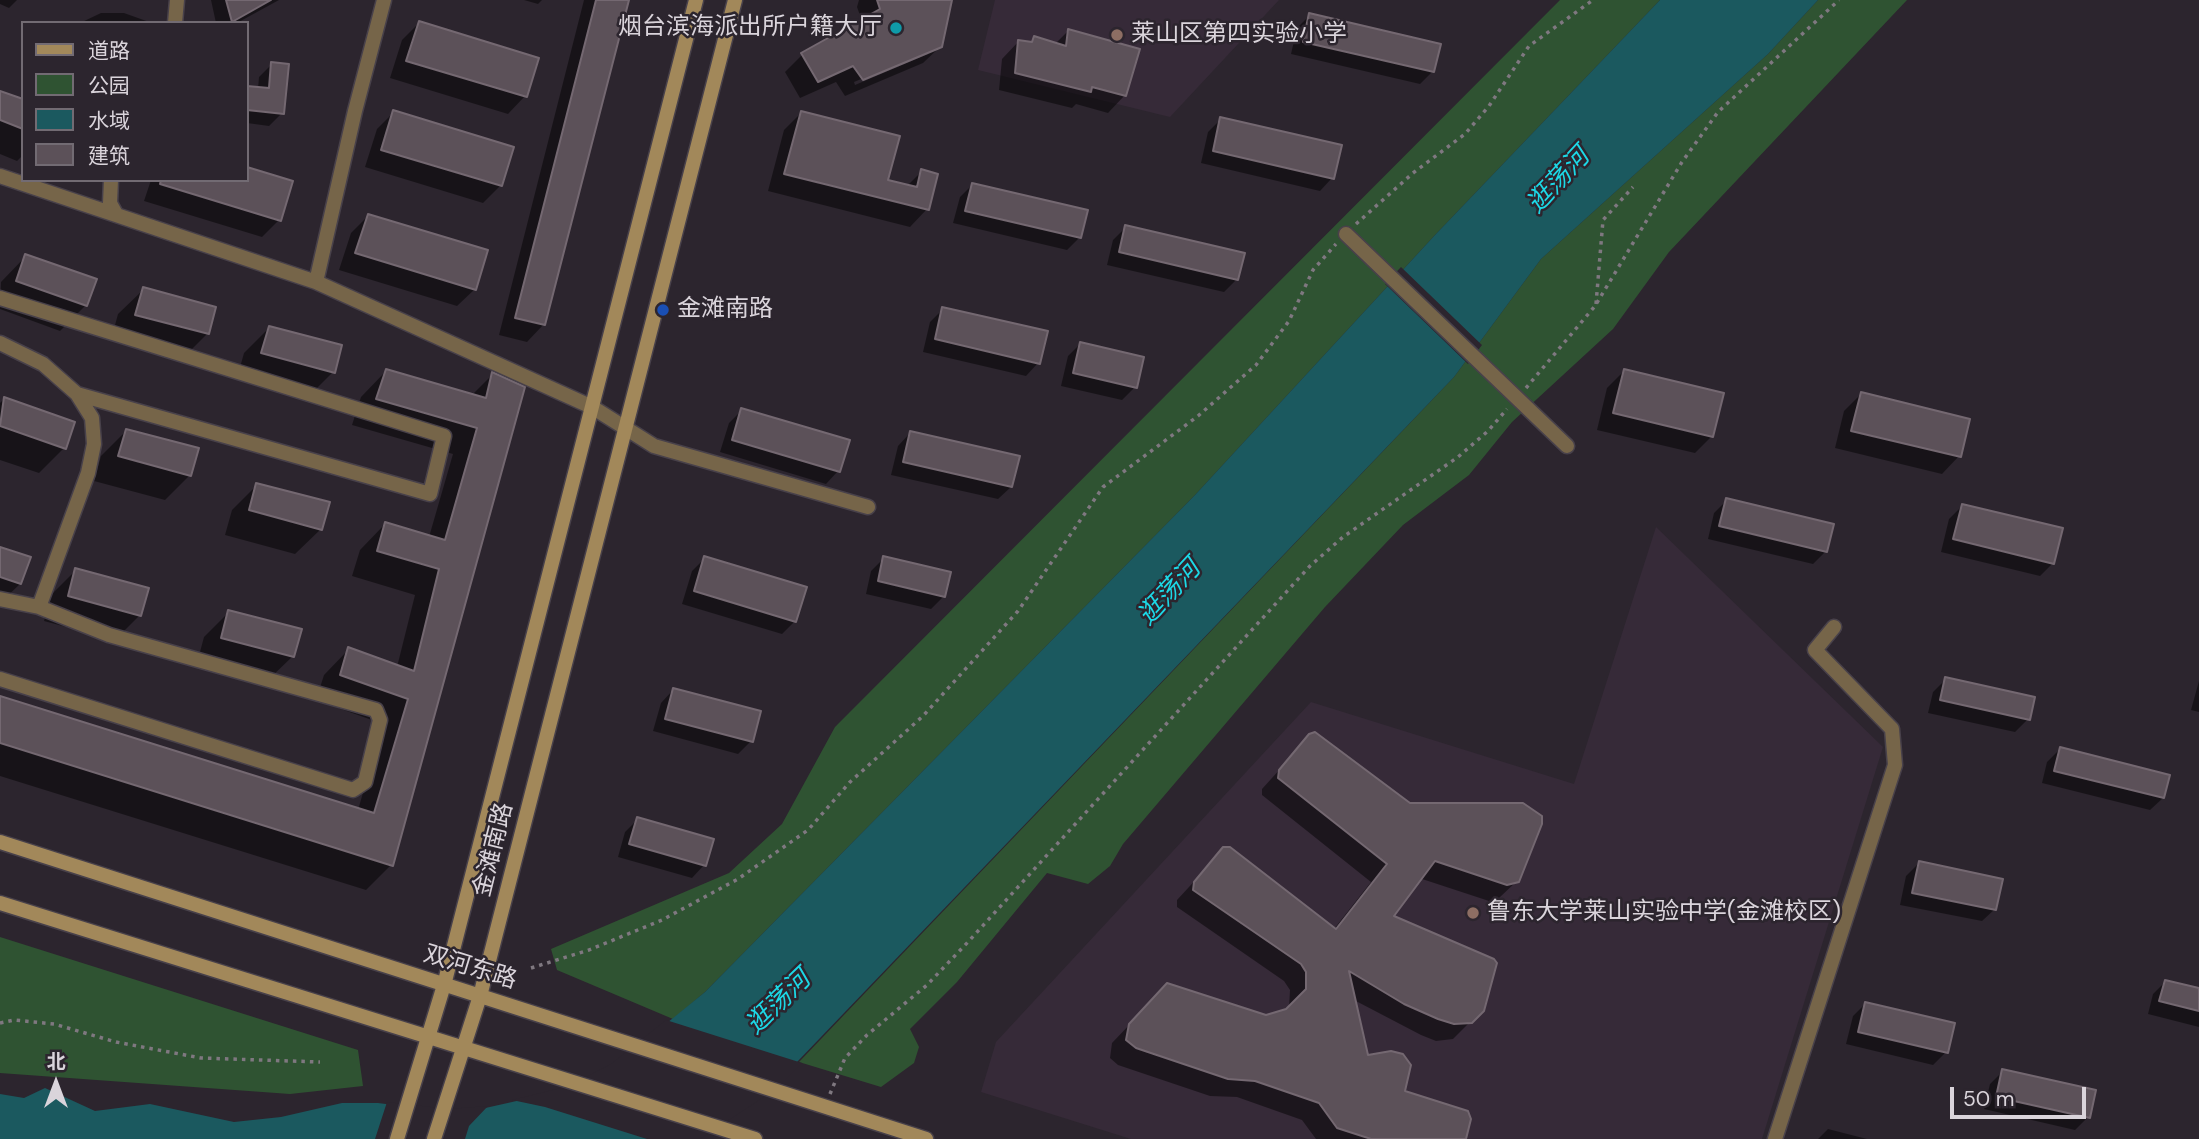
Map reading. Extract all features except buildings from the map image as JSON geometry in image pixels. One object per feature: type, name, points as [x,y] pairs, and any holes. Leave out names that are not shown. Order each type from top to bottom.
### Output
[{"type":"street","points":[[175,21],[177,0]]},
{"type":"street","points":[[316,282],[355,111],[384,0]]},
{"type":"street","name":"金滩南路","points":[[397,1139],[444,985],[696,0]]},
{"type":"street","name":"金滩南路","points":[[434,1139],[480,996],[735,0]]},
{"type":"street","points":[[28,182],[316,282],[592,407],[654,446],[868,507]]},
{"type":"street","points":[[111,182],[110,203],[116,214]]},
{"type":"street","points":[[1346,234],[1567,446]]},
{"type":"street","points":[[0,298],[444,436],[430,494],[77,394]]},
{"type":"street","points":[[0,343],[43,364],[77,394],[92,418],[94,444],[88,473],[39,607]]},
{"type":"street","points":[[0,599],[39,607],[109,635],[376,709],[380,720],[365,782],[353,790],[0,679]]},
{"type":"street","points":[[1775,1139],[1895,765],[1892,729],[1815,650],[1835,627]]},
{"type":"street","name":"双河东路","points":[[0,842],[926,1139]]},
{"type":"street","points":[[0,903],[748,1137]]},
{"type":"path","points":[[531,968],[662,920],[738,879],[808,830],[850,782],[923,716],[1018,611],[1103,487],[1198,416],[1256,365],[1289,321],[1313,270],[1346,234],[1413,173],[1465,134],[1489,106],[1529,46],[1593,0]]},
{"type":"path","points":[[1524,390],[1595,306],[1682,162],[1718,112],[1839,0]]},
{"type":"path","points":[[1595,306],[1603,220],[1633,187]]},
{"type":"path","points":[[829,1096],[845,1058],[867,1035],[927,985],[968,942],[1310,566],[1343,537],[1458,457],[1488,431],[1515,400]]},
{"type":"path","points":[[0,1023],[14,1020],[54,1024],[116,1042],[201,1058],[320,1062]]},
{"type":"shaded area","name":"莱山区第四实验小学","points":[[995,0],[1279,0],[1170,117],[978,70]]},
{"type":"shaded area","name":"鲁东大学莱山实验中学(金滩校区)","points":[[1656,527],[1883,747],[1762,1139],[1131,1139],[981,1092],[996,1042],[1311,702],[1574,784]]},
{"type":"green space","points":[[1560,0],[1660,0],[1435,235],[1195,495],[705,992],[673,1019],[557,970],[551,949],[729,873],[782,824],[835,727]]},
{"type":"green space","points":[[1818,0],[1907,0],[1669,252],[1613,329],[1512,422],[1469,475],[1403,525],[1325,607],[1123,844],[1110,866],[1088,884],[1047,873],[957,982],[910,1029],[919,1047],[914,1063],[881,1087],[799,1062],[1454,377],[1541,259],[1768,54]]},
{"type":"green space","points":[[0,937],[358,1050],[363,1086],[290,1094],[0,1073]]},
{"type":"water","name":"逛荡河","points":[[1660,0],[1818,0],[1768,54],[1541,259],[1454,377],[774,1086],[693,1139],[0,1139],[0,1094],[24,1098],[45,1088],[95,1111],[150,1104],[234,1122],[281,1117],[342,1103],[378,1103],[448,1112],[472,1111],[570,1089],[613,1067],[705,992],[1195,495],[1435,235]]},
{"type":"pier","points":[[1401,267],[1482,345],[1468,364],[1385,284]]},
{"type":"pier","points":[[666,1020],[802,1063],[776,1089],[700,1139],[647,1139],[545,1107],[512,1100],[569,1086],[611,1064]]},
{"type":"pier","points":[[387,1102],[448,1109],[488,1106],[469,1126],[465,1139],[375,1139]]},
{"type":"place","name":"烟台滨海派出所户籍大厅","points":[[896,28]]},
{"type":"place","name":"莱山区第四实验小学","points":[[1117,35]]},
{"type":"place","name":"金滩南路","points":[[663,310]]},
{"type":"place","name":"鲁东大学莱山实验中学(金滩校区)","points":[[1473,913]]}]
